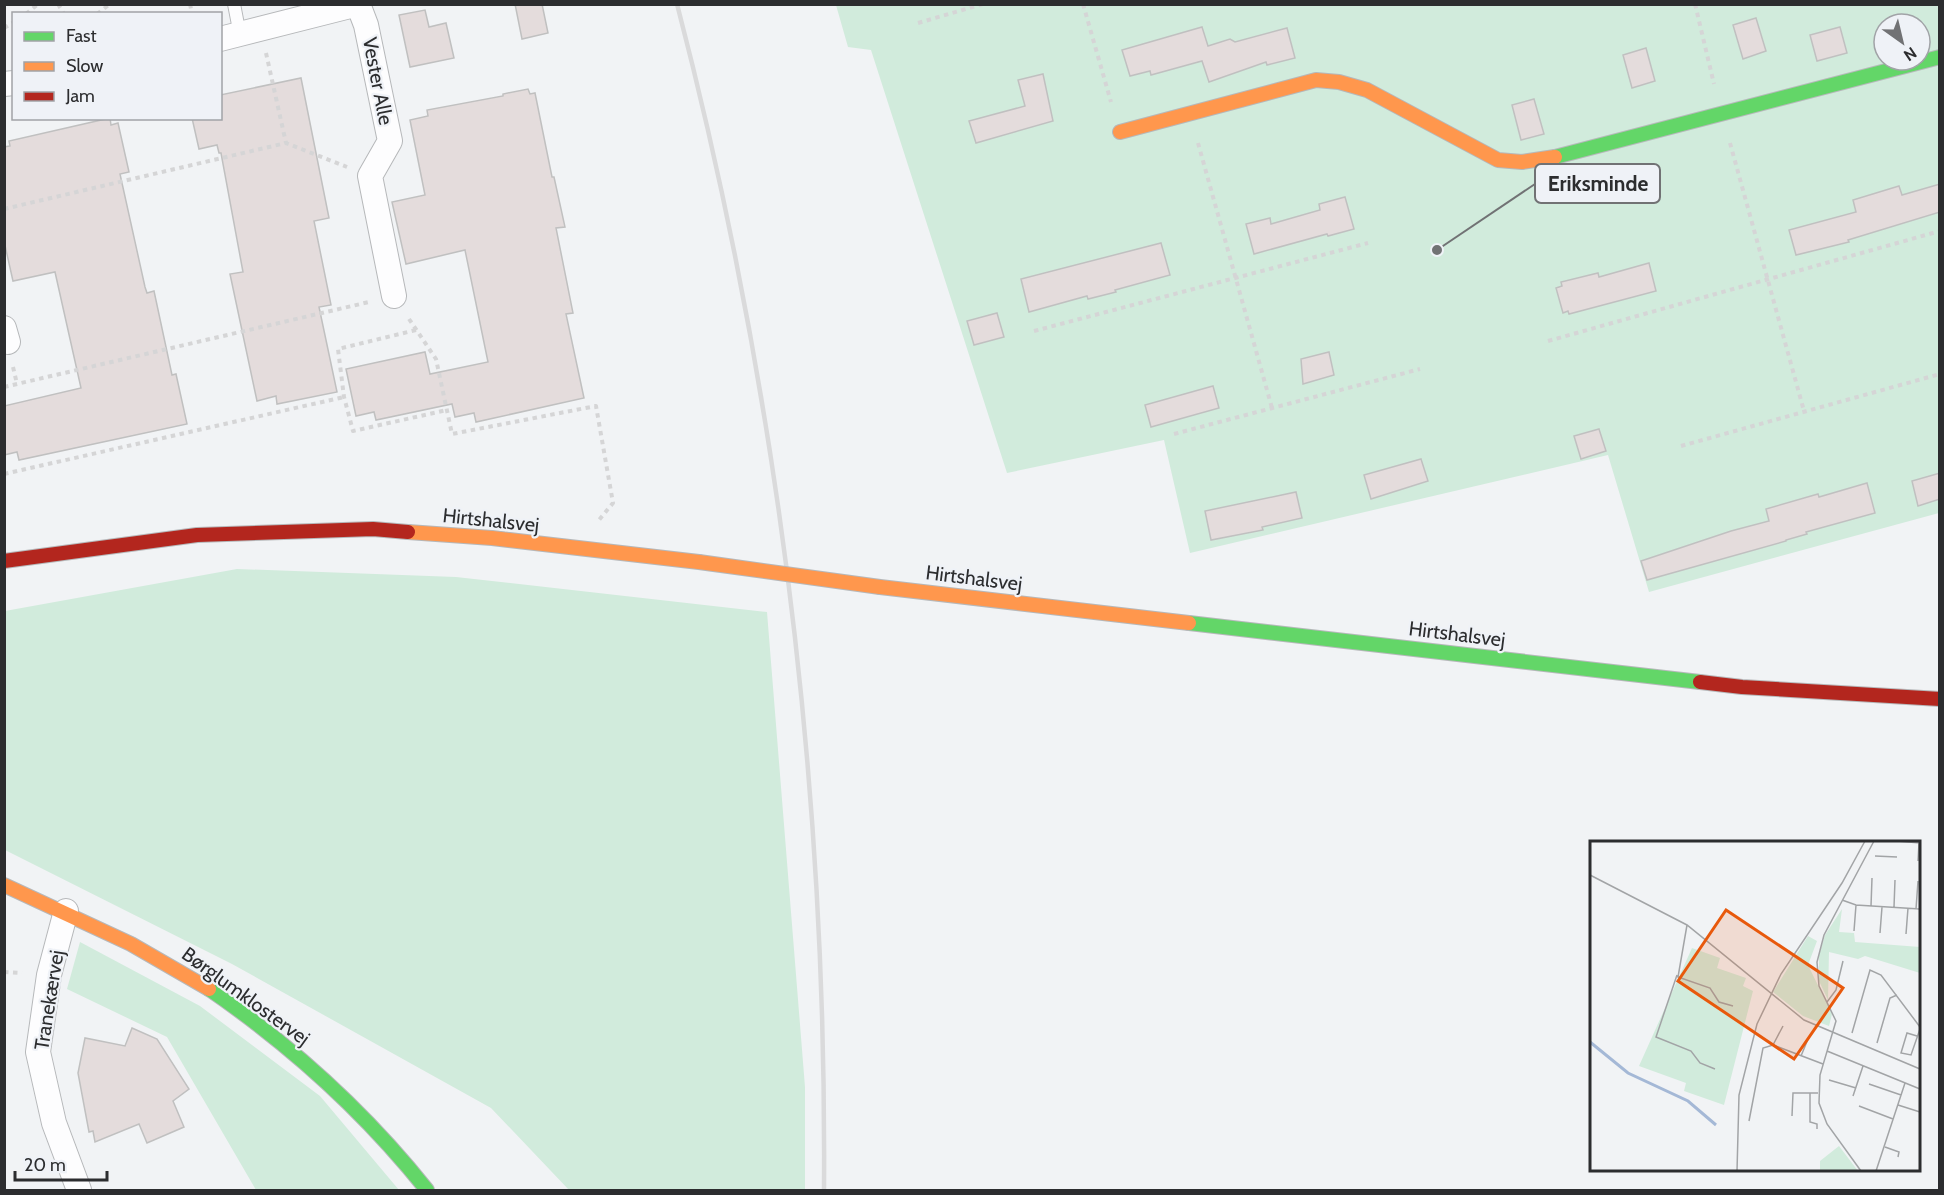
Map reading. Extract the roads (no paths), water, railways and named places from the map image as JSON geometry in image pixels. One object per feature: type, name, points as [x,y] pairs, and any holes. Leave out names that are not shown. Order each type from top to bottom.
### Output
[{"type":"street","name":"Vester Alle","points":[[240,34],[358,4],[366,25],[390,141],[370,176],[394,296]]},
{"type":"street","points":[[1120,132],[1316,80],[1339,82],[1367,90],[1498,160],[1522,162],[1553,158],[1940,57]]},
{"type":"street","name":"Hirtshalsvej","points":[[4,561],[197,535],[373,528],[492,538],[699,562],[880,586],[1742,687],[1940,699]]},
{"type":"street","name":"Børglumklostervej","points":[[4,885],[66,912],[171,966],[222,998],[285,1045],[333,1088],[381,1136],[427,1191]]},
{"type":"street","name":"Tranekærvej","points":[[66,912],[49,975],[38,1052],[54,1123],[79,1191]]},
{"type":"lane","points":[[234,4],[240,34]]},
{"type":"railway","points":[[677,4],[712,150],[743,297],[769,444],[789,592],[805,741],[816,890],[823,1040],[824,1190]]},
{"type":"place","name":"Eriksminde","points":[[1437,250]]}]
